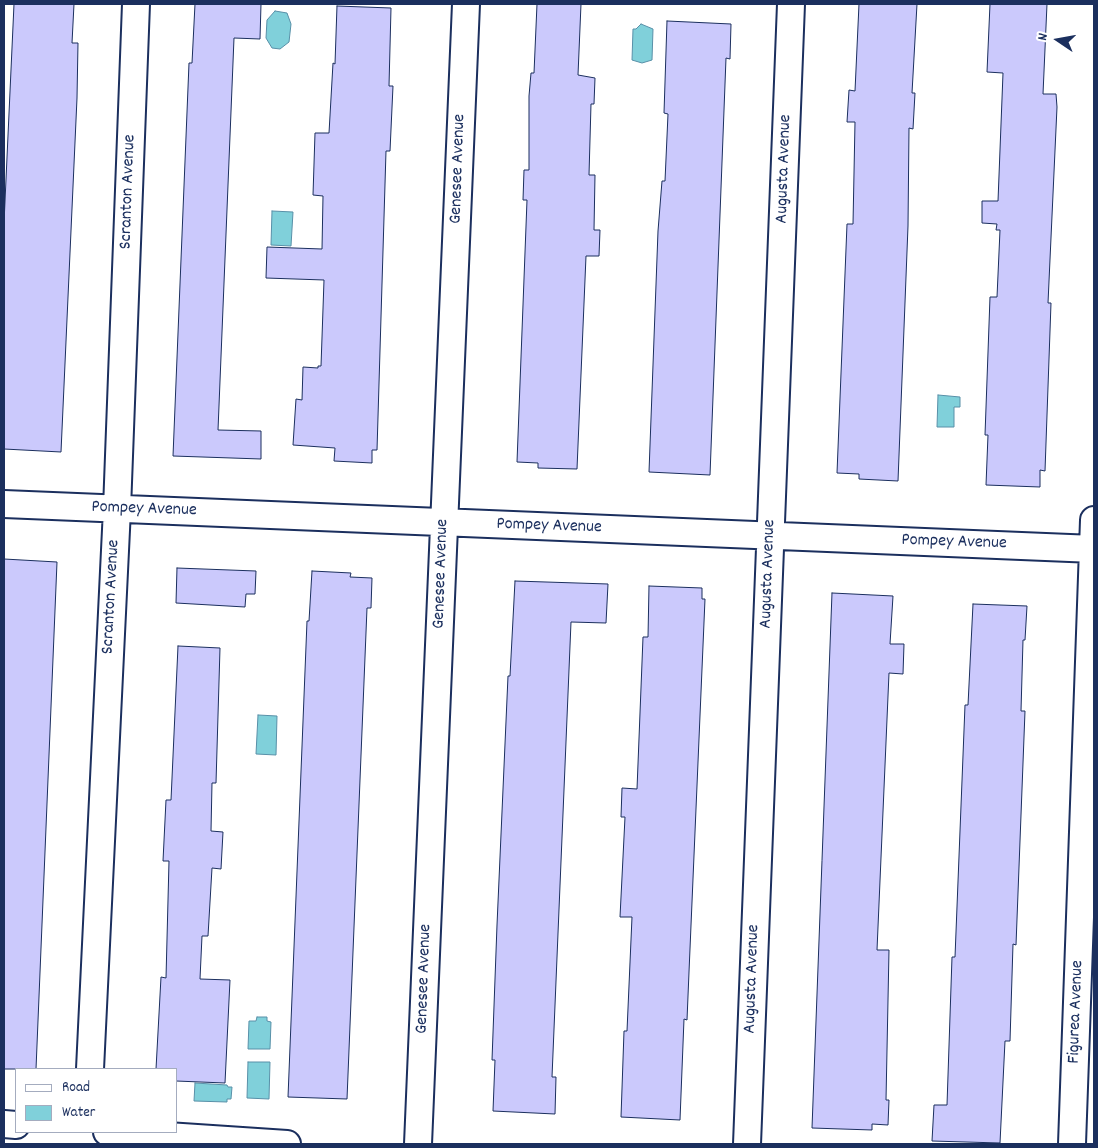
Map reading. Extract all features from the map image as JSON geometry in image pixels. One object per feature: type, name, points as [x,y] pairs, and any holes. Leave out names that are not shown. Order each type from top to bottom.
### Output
[{"type":"street","name":"Scranton Avenue","points":[[90,1068],[117,509],[136,4]]},
{"type":"street","name":"Genesee Avenue","points":[[418,1144],[466,4]]},
{"type":"street","name":"Augusta Avenue","points":[[747,1144],[791,4]]},
{"type":"street","name":"Pompey Avenue","points":[[4,504],[1094,549]]},
{"type":"street","name":"Figurea Avenue","points":[[1072,1144],[1094,520]]},
{"type":"street","points":[[122,1133],[287,1144]]},
{"type":"water","points":[[275,11],[287,13],[291,24],[289,42],[280,49],[272,48],[266,38],[267,20]]},
{"type":"water","points":[[641,24],[653,29],[652,60],[642,63],[632,60],[633,29],[636,29]]},
{"type":"water","points":[[272,211],[293,212],[291,246],[271,245]]},
{"type":"water","points":[[938,395],[960,397],[960,407],[954,407],[954,427],[937,427]]},
{"type":"water","points":[[258,715],[277,716],[276,755],[256,754]]},
{"type":"water","points":[[257,1017],[267,1017],[267,1021],[271,1022],[270,1049],[248,1049],[249,1021],[256,1021]]},
{"type":"water","points":[[248,1062],[270,1062],[269,1099],[247,1098]]},
{"type":"water","points":[[195,1083],[232,1087],[231,1099],[227,1099],[227,1102],[194,1101]]},
{"type":"building","points":[[14,4],[74,4],[72,43],[78,43],[77,98],[61,452],[4,449],[4,223]]},
{"type":"building","points":[[195,4],[261,4],[260,39],[234,38],[218,430],[261,431],[261,459],[173,456],[189,63],[192,63]]},
{"type":"building","points":[[537,4],[581,4],[578,75],[595,78],[594,104],[591,104],[589,175],[595,175],[594,230],[600,230],[599,256],[586,256],[577,469],[538,468],[538,463],[517,462],[527,200],[523,200],[524,170],[529,170],[529,96],[531,73],[534,73]]},
{"type":"building","points":[[859,4],[917,4],[912,93],[915,93],[913,129],[909,128],[908,226],[898,481],[859,479],[859,474],[837,473],[847,224],[853,224],[855,122],[847,122],[849,90],[855,91]]},
{"type":"building","points":[[990,4],[1047,4],[1043,94],[1056,94],[1057,107],[1048,303],[1051,303],[1045,471],[1040,470],[1040,487],[986,485],[988,435],[985,435],[990,297],[997,297],[1000,230],[996,230],[997,224],[982,223],[982,201],[998,201],[1003,73],[987,72]]},
{"type":"building","points":[[337,6],[391,8],[389,86],[393,86],[390,151],[386,151],[377,450],[372,450],[372,463],[334,461],[335,448],[293,445],[296,399],[302,400],[303,367],[318,368],[318,366],[321,366],[324,280],[266,278],[267,247],[322,249],[323,196],[313,195],[315,133],[329,133],[333,63],[335,64]]},
{"type":"building","points":[[667,21],[731,24],[730,59],[726,58],[710,475],[649,472],[658,231],[662,181],[665,181],[668,114],[664,113]]},
{"type":"building","points":[[4,559],[57,562],[36,1068],[4,1069]]},
{"type":"building","points":[[177,568],[256,571],[255,594],[246,594],[245,607],[176,603]]},
{"type":"building","points":[[312,571],[351,573],[350,577],[372,578],[371,608],[367,608],[347,1099],[288,1097],[307,621],[309,621]]},
{"type":"building","points":[[515,581],[608,584],[606,623],[571,622],[552,1077],[556,1077],[555,1114],[493,1111],[495,1060],[492,1060],[497,925],[508,676],[510,676]]},
{"type":"building","points":[[649,586],[702,588],[702,599],[705,599],[687,1020],[684,1019],[680,1120],[621,1117],[624,1031],[627,1031],[632,917],[620,917],[625,817],[621,817],[622,788],[637,789],[643,637],[648,637]]},
{"type":"building","points":[[832,593],[893,596],[890,644],[904,644],[903,674],[889,673],[877,950],[889,950],[886,1100],[889,1100],[888,1125],[872,1124],[872,1130],[812,1128]]},
{"type":"building","points":[[973,604],[1027,606],[1025,640],[1023,640],[1021,711],[1025,711],[1016,945],[1013,944],[1010,1041],[1005,1041],[1000,1143],[932,1141],[934,1105],[947,1105],[952,957],[955,957],[965,705],[968,705]]},
{"type":"building","points":[[178,646],[220,648],[216,783],[212,783],[211,831],[223,832],[221,869],[212,868],[208,936],[202,936],[200,979],[230,980],[225,1083],[178,1081],[178,1068],[156,1068],[161,977],[166,978],[169,861],[163,861],[166,800],[171,800]]}]
